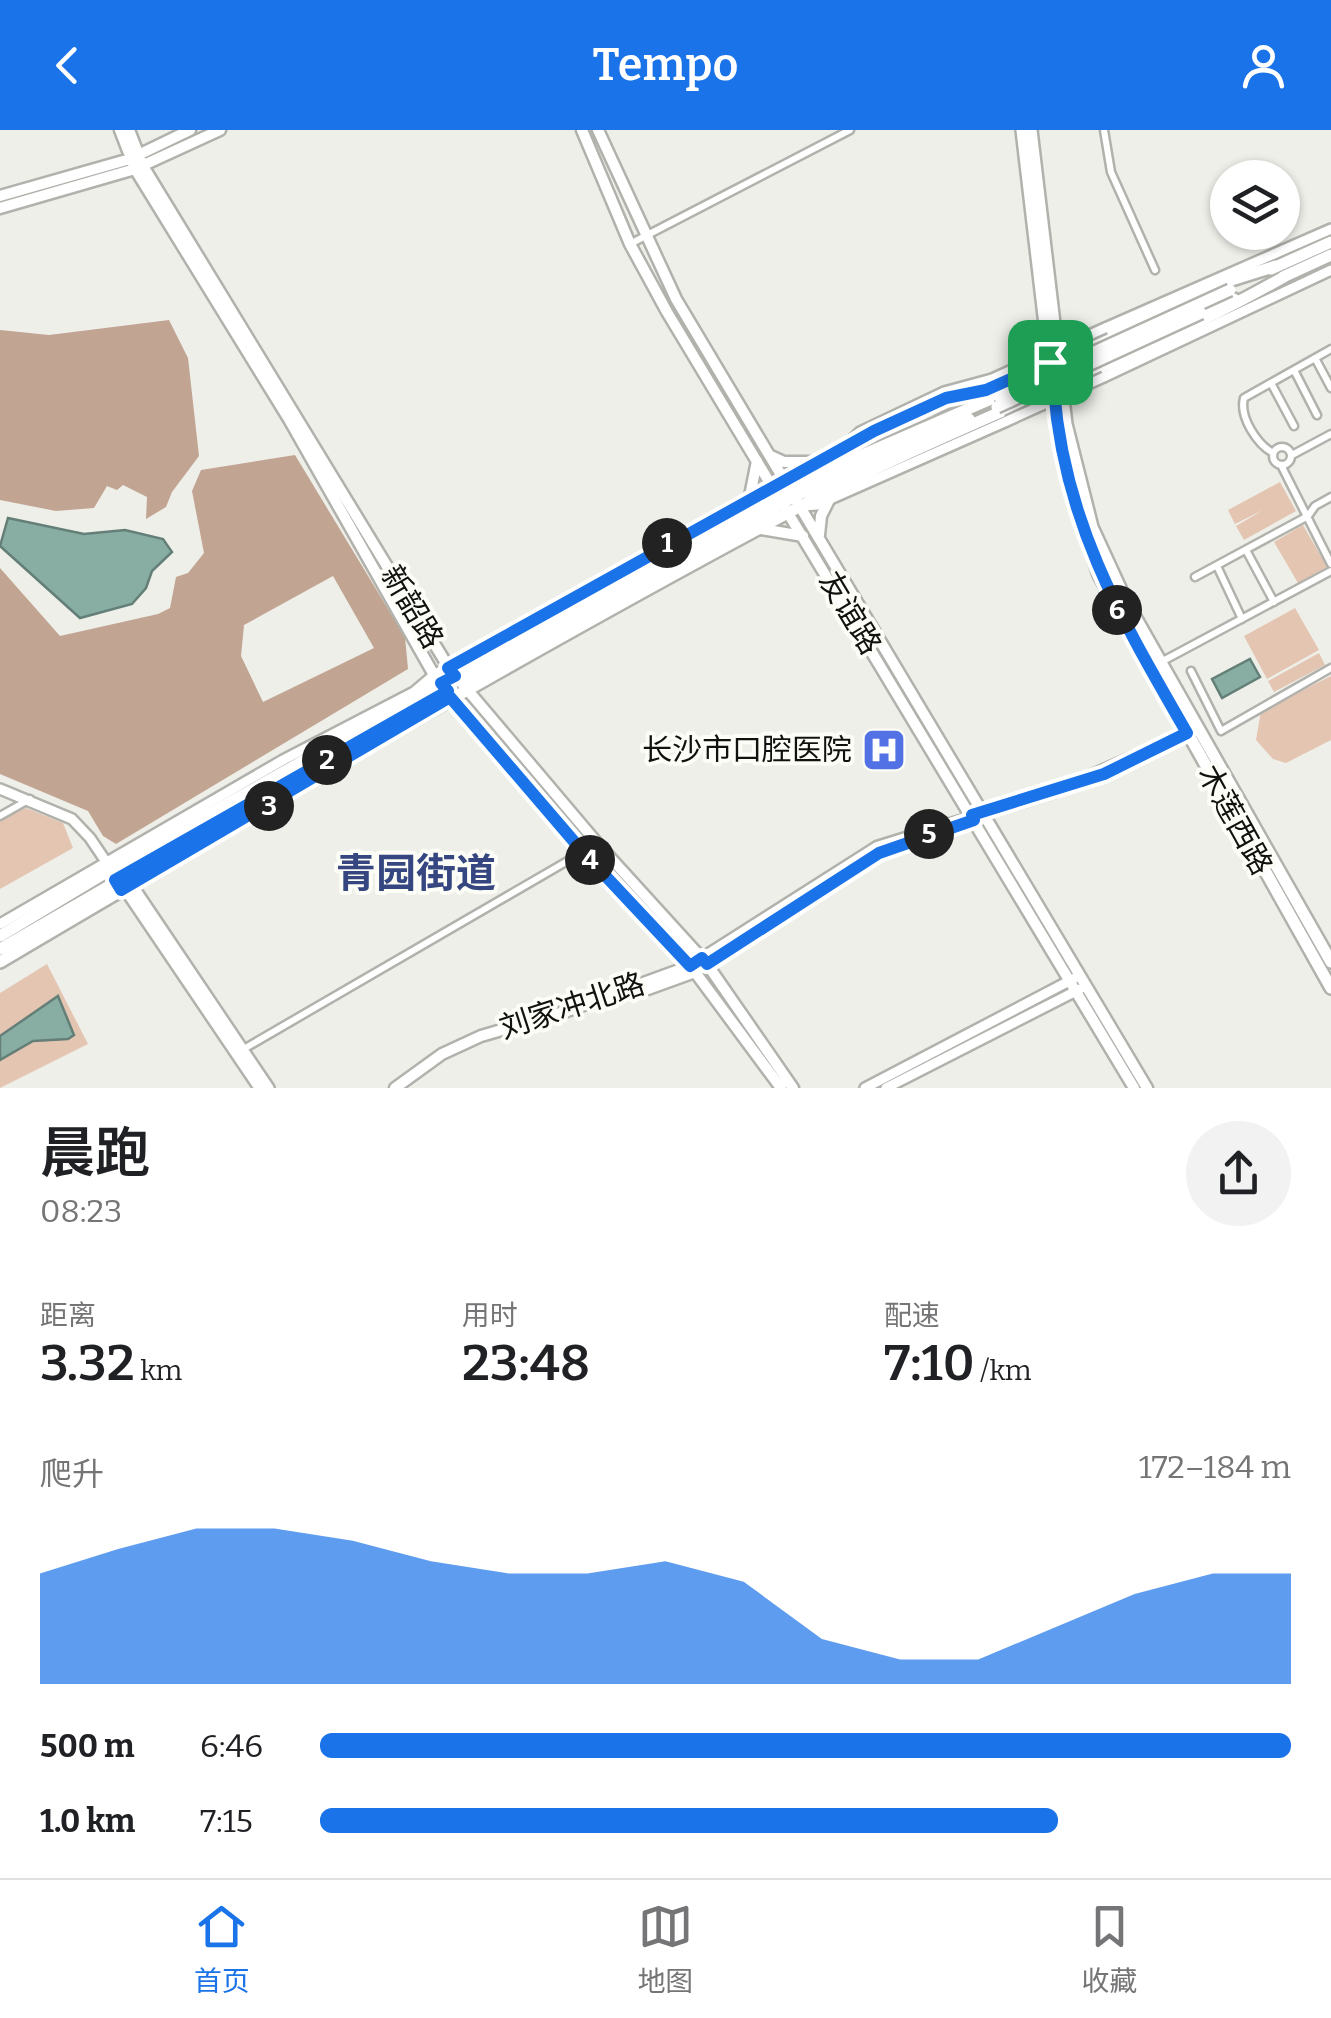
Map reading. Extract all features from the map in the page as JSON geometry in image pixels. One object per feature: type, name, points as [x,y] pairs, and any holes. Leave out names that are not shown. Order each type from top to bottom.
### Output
[{"type":"main road","name":"新韶路","points":[[120,130],[443,687],[583,852],[692,970],[781,1088]]},
{"type":"main road","name":"新韶路","points":[[129,130],[136,162],[458,679],[705,961],[793,1088]]},
{"type":"main road","points":[[0,196],[136,162],[190,130]]},
{"type":"main road","points":[[0,208],[220,130]]},
{"type":"main road","name":"友谊路","points":[[582,130],[630,244],[756,460],[819,536],[977,816]]},
{"type":"main road","name":"友谊路","points":[[598,130],[676,298],[770,455],[804,536],[977,816],[1134,1088]]},
{"type":"main road","name":"木莲西路","points":[[1022,130],[1069,483],[1099,576],[1331,988]]},
{"type":"main road","name":"木莲西路","points":[[1031,130],[1054,360]]},
{"type":"main road","points":[[788,494],[858,469],[1331,242]]},
{"type":"main road","points":[[0,949],[443,687],[788,494],[1331,255]]},
{"type":"main road","points":[[839,452],[946,398],[986,390],[1225,282],[1276,266]]},
{"type":"main road","points":[[788,494],[840,493],[1204,323],[1290,274]]},
{"type":"main road","name":"木莲西路","points":[[1058,388],[1077,480],[1092,527],[1160,662],[1331,962]]},
{"type":"main road","points":[[458,679],[760,529],[788,494],[862,438]]},
{"type":"main road","points":[[770,455],[784,462],[818,462]]},
{"type":"main road","points":[[750,496],[757,478],[756,460]]},
{"type":"main road","points":[[819,536],[821,516],[858,469]]},
{"type":"main road","points":[[760,529],[804,536]]},
{"type":"main road","name":"刘家冲北路","points":[[403,1088],[445,1059],[483,1042],[692,970],[879,853],[1104,774],[1187,734]]},
{"type":"main road","points":[[0,936],[118,877]]},
{"type":"main road","points":[[0,962],[118,877]]},
{"type":"main road","name":"刘家冲北路","points":[[394,1088],[442,1054],[481,1036],[692,970]]},
{"type":"main road","name":"友谊路","points":[[1077,984],[1147,1088]]},
{"type":"street","points":[[630,244],[850,130]]},
{"type":"street","points":[[1104,130],[1111,172],[1155,270]]},
{"type":"street","points":[[788,494],[818,462],[839,452],[860,432],[925,400],[992,379],[1331,228]]},
{"type":"street","points":[[0,924],[118,877],[414,692],[443,687],[458,679],[750,496],[840,493],[1104,377],[1331,270]]},
{"type":"street","points":[[1160,662],[1331,567],[1281,465],[1274,453],[1262,446],[1242,404],[1331,349]]},
{"type":"street","points":[[1315,358],[1331,388]]},
{"type":"street","points":[[1294,370],[1317,415]]},
{"type":"street","points":[[1271,383],[1294,426]]},
{"type":"street","points":[[1281,465],[1331,434]]},
{"type":"street","points":[[1274,453],[1283,446],[1292,455]]},
{"type":"street","points":[[1194,577],[1308,516],[1315,506],[1331,497]]},
{"type":"street","points":[[1246,550],[1274,602]]},
{"type":"street","points":[[1216,565],[1242,619]]},
{"type":"street","points":[[1191,672],[1222,731],[1331,668]]},
{"type":"street","points":[[0,789],[72,818],[118,877],[239,1052],[269,1088]]},
{"type":"street","points":[[0,816],[30,799]]},
{"type":"street","points":[[239,1052],[583,852]]},
{"type":"street","points":[[866,1088],[1077,984]]},
{"type":"street","points":[[886,1088],[1077,984]]},
{"type":"street","points":[[239,1052],[258,1088]]},
{"type":"shaded area","points":[[169,320],[188,358],[199,456],[172,492],[166,507],[146,519],[147,497],[123,485],[117,490],[107,486],[94,508],[56,511],[0,500],[0,330],[49,335]]},
{"type":"shaded area","points":[[295,455],[405,637],[408,669],[116,844],[103,836],[88,811],[0,774],[0,568],[60,636],[158,614],[170,608],[176,577],[188,573],[204,553],[192,491],[201,470]],"holes":[[[333,576],[374,648],[263,702],[241,656],[244,625]]]},
{"type":"shaded area","points":[[1280,482],[1296,511],[1244,540],[1236,526],[1263,510],[1235,524],[1228,510]]},
{"type":"shaded area","points":[[1303,525],[1327,567],[1298,583],[1274,542]]},
{"type":"shaded area","points":[[1295,608],[1319,650],[1267,679],[1244,636]]},
{"type":"shaded area","points":[[1319,653],[1325,665],[1274,692],[1268,681]]},
{"type":"shaded area","points":[[1331,676],[1331,740],[1286,763],[1273,759],[1256,740],[1261,711]]},
{"type":"shaded area","points":[[26,808],[63,823],[73,848],[0,889],[0,819]]},
{"type":"shaded area","points":[[47,964],[88,1044],[0,1088],[0,993]]},
{"type":"water","points":[[8,518],[84,534],[125,530],[163,539],[172,552],[152,571],[146,588],[132,604],[80,618],[0,546]]},
{"type":"water","points":[[1250,659],[1260,677],[1222,698],[1212,679]]},
{"type":"water","points":[[58,996],[74,1035],[68,1039],[33,1041],[0,1060],[0,1036]]},
{"type":"place","name":"长沙市口腔医院","points":[[884,750]]},
{"type":"district","name":"青园街道","points":[[416,874]]},
{"type":"route","points":[[1058,358],[1062,386],[1054,390],[1057,426],[1069,483],[1099,576],[1187,733],[1104,774],[972,815],[974,820],[879,853],[707,964],[702,958],[690,966],[583,852],[450,697],[121,890],[115,880],[448,691],[441,683],[455,676],[448,668],[752,495],[946,398],[986,390],[1050,362],[1058,358]]}]
